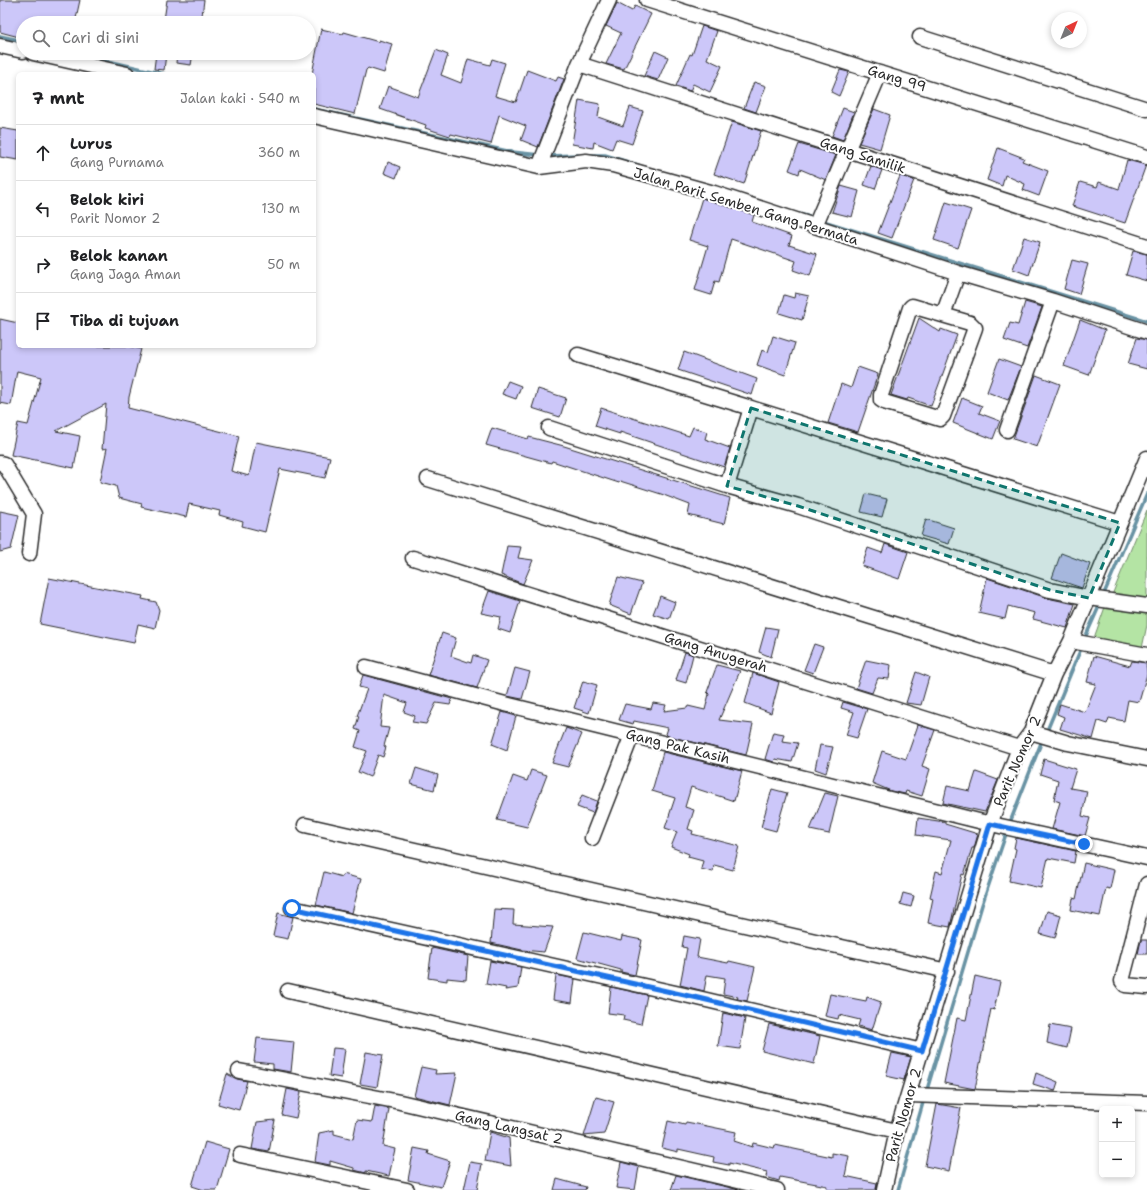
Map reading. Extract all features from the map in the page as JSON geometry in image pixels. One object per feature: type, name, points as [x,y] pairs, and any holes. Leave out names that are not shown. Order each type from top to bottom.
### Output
[{"type":"street","points":[[539,167],[579,64],[609,0]]},
{"type":"street","name":"Gang 99","points":[[647,0],[1147,157]]},
{"type":"street","points":[[920,37],[1147,109]]},
{"type":"street","points":[[0,46],[16,49]]},
{"type":"street","points":[[64,60],[117,72]]},
{"type":"street","name":"Gang Samilik","points":[[579,64],[1147,246]]},
{"type":"street","points":[[815,226],[880,73]]},
{"type":"street","name":"Jalan Parit Semben Gang Permata","points":[[316,116],[539,167],[586,161],[599,162],[714,193],[958,273],[1053,301],[1147,332]]},
{"type":"street","points":[[943,315],[958,273]]},
{"type":"street","points":[[1007,430],[1053,301]]},
{"type":"street","points":[[915,307],[943,315],[970,323],[975,328],[943,416],[936,418],[881,400],[881,395],[910,308],[915,307]]},
{"type":"street","points":[[578,355],[1120,523]]},
{"type":"street","points":[[727,486],[752,408]]},
{"type":"street","points":[[549,428],[727,486],[798,506],[1050,590],[1089,598],[1147,606]]},
{"type":"street","name":"Parit Nomor 2","points":[[884,1190],[897,1131],[919,1095],[922,1051],[991,824],[1020,748],[1031,732],[1054,674],[1071,641],[1147,458]]},
{"type":"street","points":[[0,462],[4,464],[34,514],[29,554]]},
{"type":"street","points":[[428,479],[1054,674]]},
{"type":"street","name":"Gang Anugerah","points":[[413,558],[1020,748]]},
{"type":"street","points":[[1071,641],[1147,655]]},
{"type":"street","name":"Gang Pak Kasih","points":[[366,667],[991,824],[1147,858]]},
{"type":"street","points":[[1031,732],[1068,743],[1147,759]]},
{"type":"street","points":[[592,838],[632,735]]},
{"type":"street","points":[[305,826],[947,971]]},
{"type":"street","points":[[1147,884],[1122,981],[1125,985],[1147,987]]},
{"type":"street","points":[[292,908],[698,998],[922,1051]]},
{"type":"street","points":[[288,991],[897,1131]]},
{"type":"street","name":"Gang Langsat 2","points":[[239,1071],[407,1104],[777,1190]]},
{"type":"street","points":[[919,1095],[1147,1103]]},
{"type":"street","points":[[240,1155],[407,1190]]},
{"type":"highlighted area","points":[[751,408],[1120,523],[1089,598],[1050,590],[798,506],[727,486]]},
{"type":"green space","points":[[1147,510],[1147,600],[1112,595]]},
{"type":"green space","points":[[1105,607],[1147,610],[1147,625],[1142,648],[1094,638]]},
{"type":"building","points":[[0,0],[80,0],[77,16],[16,16],[16,36],[0,32]]},
{"type":"building","points":[[167,0],[204,0],[202,16],[165,16]]},
{"type":"building","points":[[617,3],[632,11],[635,6],[651,14],[624,69],[606,64],[621,33],[606,26]]},
{"type":"building","points":[[702,26],[717,31],[707,59],[722,66],[710,92],[693,84],[690,91],[676,86],[690,54],[692,55]]},
{"type":"building","points":[[321,29],[343,34],[344,32],[379,42],[379,40],[392,44],[384,73],[368,68],[366,70],[355,114],[316,104],[316,72],[312,72]]},
{"type":"building","points":[[436,50],[448,55],[441,75],[461,83],[468,59],[490,65],[492,59],[505,63],[495,96],[516,102],[527,70],[556,81],[558,77],[564,79],[538,147],[521,140],[526,126],[499,115],[491,144],[451,134],[450,136],[425,128],[426,125],[380,109],[388,86],[418,97]]},
{"type":"building","points":[[655,51],[668,57],[658,80],[644,76]]},
{"type":"building","points":[[155,60],[165,60],[164,70],[154,69]]},
{"type":"building","points":[[176,60],[192,60],[191,65],[176,63]]},
{"type":"building","points":[[840,70],[849,72],[839,96],[831,92]]},
{"type":"building","points":[[754,82],[766,86],[756,112],[744,108]]},
{"type":"building","points":[[579,100],[600,104],[598,117],[623,126],[630,107],[643,111],[632,144],[616,139],[612,149],[594,142],[593,148],[572,144]]},
{"type":"building","points":[[843,108],[854,112],[843,140],[832,136]]},
{"type":"building","points":[[874,109],[890,115],[880,149],[859,143]]},
{"type":"building","points":[[732,122],[761,131],[744,184],[714,174]]},
{"type":"building","points":[[0,128],[16,131],[16,160],[0,157]]},
{"type":"building","points":[[799,144],[836,155],[826,180],[800,169],[799,174],[789,170]]},
{"type":"building","points":[[998,148],[1024,158],[1022,161],[1048,171],[1039,196],[1023,190],[1025,184],[1005,175],[1002,186],[987,180]]},
{"type":"building","points":[[1127,160],[1146,165],[1125,223],[1072,206],[1080,182],[1097,187],[1099,182],[1119,189]]},
{"type":"building","points":[[388,162],[400,167],[396,178],[384,173]]},
{"type":"building","points":[[871,166],[882,170],[875,189],[864,185]]},
{"type":"building","points":[[900,176],[914,180],[892,238],[878,233]]},
{"type":"building","points":[[841,186],[859,191],[852,217],[832,212]]},
{"type":"building","points":[[702,198],[754,215],[752,222],[792,236],[789,245],[817,254],[810,276],[793,270],[796,261],[731,239],[719,282],[715,281],[711,295],[695,290],[708,246],[689,240]]},
{"type":"building","points":[[946,202],[971,210],[958,248],[934,240]]},
{"type":"building","points":[[1024,237],[1040,242],[1029,275],[1013,269]]},
{"type":"building","points":[[1133,251],[1147,254],[1147,281],[1126,275]]},
{"type":"building","points":[[1072,260],[1088,264],[1079,294],[1064,289]]},
{"type":"building","points":[[795,293],[809,296],[802,320],[779,313],[784,295],[794,298]]},
{"type":"building","points":[[1025,302],[1042,307],[1027,348],[1004,340],[1010,323],[1018,325]]},
{"type":"building","points":[[919,318],[940,332],[941,329],[957,335],[931,406],[908,398],[907,400],[891,395]]},
{"type":"building","points":[[0,319],[16,323],[16,348],[141,349],[129,397],[128,408],[239,436],[231,471],[249,476],[256,442],[330,457],[325,478],[280,469],[265,532],[242,526],[243,522],[219,515],[220,511],[189,504],[186,517],[141,507],[142,504],[119,498],[116,486],[100,482],[107,448],[102,449],[106,404],[56,431],[80,436],[74,468],[11,455],[18,423],[28,425],[41,377],[17,371],[11,405],[0,403]]},
{"type":"building","points":[[1080,320],[1105,330],[1089,375],[1064,366]]},
{"type":"building","points":[[773,336],[795,343],[785,375],[757,365],[762,350],[768,352]]},
{"type":"building","points":[[1137,338],[1147,340],[1147,369],[1128,364]]},
{"type":"building","points":[[684,352],[757,379],[752,395],[678,370]]},
{"type":"building","points":[[999,359],[1021,367],[1008,400],[987,392]]},
{"type":"building","points":[[858,367],[878,374],[858,432],[828,423],[841,384],[851,388]]},
{"type":"building","points":[[1036,375],[1060,384],[1037,447],[1013,439]]},
{"type":"building","points":[[508,381],[521,386],[516,399],[502,394]]},
{"type":"building","points":[[538,389],[566,398],[560,417],[532,408]]},
{"type":"building","points":[[962,398],[982,406],[979,413],[1000,421],[993,439],[953,423]]},
{"type":"building","points":[[601,408],[689,436],[693,427],[707,432],[705,439],[730,448],[724,467],[620,432],[620,434],[595,426]]},
{"type":"building","points":[[492,428],[528,439],[529,437],[564,446],[730,498],[724,524],[688,515],[690,505],[661,494],[620,481],[619,483],[552,461],[551,463],[486,445]]},
{"type":"building","points":[[866,494],[887,499],[882,517],[861,512]]},
{"type":"building","points":[[0,511],[19,515],[11,549],[0,552]]},
{"type":"building","points":[[926,519],[954,528],[949,544],[921,536]]},
{"type":"building","points":[[885,544],[908,552],[899,579],[862,566],[868,548],[882,553]]},
{"type":"building","points":[[507,546],[521,547],[518,558],[533,560],[523,584],[501,575]]},
{"type":"building","points":[[1061,553],[1090,564],[1082,588],[1052,578]]},
{"type":"building","points":[[618,577],[642,583],[631,614],[609,605]]},
{"type":"building","points":[[49,578],[143,596],[142,599],[156,602],[159,610],[155,628],[138,624],[134,643],[40,624]]},
{"type":"building","points":[[987,578],[1047,598],[1075,604],[1067,628],[1033,619],[1035,613],[1008,606],[1005,619],[979,613]]},
{"type":"building","points":[[489,591],[520,601],[510,633],[498,629],[501,617],[481,613]]},
{"type":"building","points":[[660,596],[675,602],[669,619],[653,614]]},
{"type":"building","points":[[766,627],[778,629],[771,657],[759,652]]},
{"type":"building","points":[[442,633],[456,638],[451,656],[471,663],[473,655],[487,660],[477,688],[428,675]]},
{"type":"building","points":[[814,644],[823,647],[813,673],[804,670]]},
{"type":"building","points":[[685,652],[693,655],[686,683],[676,680]]},
{"type":"building","points":[[1094,656],[1130,666],[1132,661],[1146,663],[1147,674],[1139,702],[1128,700],[1124,721],[1109,718],[1107,724],[1098,721],[1093,739],[1060,729],[1064,717],[1057,714],[1060,704],[1085,712],[1096,684],[1087,682]]},
{"type":"building","points":[[866,660],[891,665],[889,679],[878,678],[872,693],[856,688]]},
{"type":"building","points":[[717,665],[740,671],[719,720],[753,724],[746,755],[668,736],[666,734],[668,728],[634,721],[633,724],[619,720],[625,704],[651,709],[653,703],[666,705],[664,711],[687,708],[688,706],[705,710],[709,694],[707,692]]},
{"type":"building","points":[[515,668],[530,672],[522,699],[507,696]]},
{"type":"building","points":[[916,672],[929,677],[921,705],[906,703]]},
{"type":"building","points":[[753,673],[779,682],[771,713],[745,703]]},
{"type":"building","points":[[363,675],[452,699],[450,705],[436,703],[426,724],[412,722],[415,716],[404,712],[407,703],[384,695],[380,727],[389,728],[384,746],[386,747],[383,757],[378,755],[370,777],[358,772],[367,751],[355,747],[360,731],[355,729],[359,716],[357,716],[367,689],[359,687]]},
{"type":"building","points":[[583,681],[597,685],[589,713],[574,708]]},
{"type":"building","points":[[843,702],[867,709],[857,738],[846,735],[854,712],[841,708]]},
{"type":"building","points":[[502,712],[516,716],[507,750],[492,744]]},
{"type":"building","points":[[918,725],[935,730],[922,766],[930,769],[922,796],[906,791],[905,794],[891,791],[872,783],[882,751],[906,759]]},
{"type":"building","points":[[566,728],[582,734],[568,767],[552,763]]},
{"type":"building","points":[[773,732],[784,734],[782,741],[798,743],[792,762],[775,759],[774,762],[765,759]]},
{"type":"building","points":[[820,745],[833,747],[826,773],[815,769]]},
{"type":"building","points":[[663,752],[742,771],[734,801],[691,787],[685,807],[694,810],[688,829],[693,831],[692,834],[739,846],[733,870],[714,865],[713,872],[701,869],[703,861],[688,857],[689,854],[671,847],[677,832],[665,828],[675,798],[652,791]]},
{"type":"building","points":[[1044,759],[1076,769],[1070,788],[1087,791],[1082,816],[1090,818],[1085,836],[1052,829],[1060,802],[1054,800],[1058,780],[1040,774]]},
{"type":"building","points":[[416,768],[438,775],[434,790],[411,784]]},
{"type":"building","points":[[531,770],[547,775],[527,827],[497,820],[513,776],[527,781]]},
{"type":"building","points":[[976,772],[998,780],[985,812],[943,803],[947,786],[970,791]]},
{"type":"building","points":[[772,789],[787,793],[776,831],[761,827]]},
{"type":"building","points":[[825,793],[838,796],[829,834],[810,830]]},
{"type":"building","points":[[582,795],[597,801],[593,813],[577,807]]},
{"type":"building","points":[[918,818],[945,822],[945,824],[978,834],[964,875],[962,874],[950,927],[928,923],[933,898],[930,897],[936,871],[942,873],[951,840],[916,835]]},
{"type":"building","points":[[1016,838],[1076,851],[1074,863],[1048,858],[1041,888],[1009,881],[1016,849],[1014,848]]},
{"type":"building","points":[[1084,863],[1114,870],[1110,889],[1106,888],[1100,916],[1071,910],[1073,898],[1076,899]]},
{"type":"building","points":[[324,872],[342,877],[343,874],[361,879],[352,913],[316,905]]},
{"type":"building","points":[[903,893],[914,896],[911,907],[900,904]]},
{"type":"building","points":[[494,909],[514,910],[513,924],[553,927],[544,952],[522,950],[491,943]]},
{"type":"building","points":[[1047,911],[1061,915],[1055,938],[1040,934]]},
{"type":"building","points":[[278,913],[293,917],[288,939],[273,936]]},
{"type":"building","points":[[584,932],[621,941],[622,936],[642,940],[635,975],[577,958]]},
{"type":"building","points":[[684,936],[700,939],[697,957],[728,963],[729,961],[755,967],[747,1001],[737,999],[738,997],[723,994],[725,978],[707,975],[704,991],[680,985],[687,948],[682,947]]},
{"type":"building","points":[[1141,940],[1147,940],[1147,954],[1138,954]]},
{"type":"building","points":[[432,948],[468,956],[466,980],[447,978],[447,981],[428,978]]},
{"type":"building","points":[[490,961],[521,967],[518,988],[505,990],[506,988],[486,984]]},
{"type":"building","points":[[556,975],[575,979],[572,1003],[553,1000]]},
{"type":"building","points":[[975,976],[1000,982],[994,1010],[991,1009],[975,1089],[944,1083],[957,1018],[966,1020]]},
{"type":"building","points":[[611,987],[647,995],[641,1024],[623,1020],[624,1015],[608,1013]]},
{"type":"building","points":[[830,994],[866,1001],[867,997],[881,1002],[872,1030],[858,1026],[860,1020],[839,1015],[838,1019],[825,1016]]},
{"type":"building","points":[[723,1013],[745,1018],[740,1049],[718,1046]]},
{"type":"building","points":[[769,1024],[820,1036],[814,1064],[762,1051]]},
{"type":"building","points":[[1050,1025],[1071,1029],[1067,1048],[1047,1043]]},
{"type":"building","points":[[257,1038],[294,1042],[291,1072],[273,1069],[273,1064],[254,1062]]},
{"type":"building","points":[[333,1048],[345,1049],[341,1078],[329,1076]]},
{"type":"building","points":[[366,1052],[383,1055],[377,1087],[360,1084]]},
{"type":"building","points":[[892,1053],[911,1057],[904,1080],[886,1076]]},
{"type":"building","points":[[421,1067],[436,1070],[435,1074],[457,1073],[450,1105],[414,1096]]},
{"type":"building","points":[[1036,1073],[1058,1082],[1055,1091],[1033,1084]]},
{"type":"building","points":[[227,1074],[237,1079],[247,1081],[239,1110],[218,1104]]},
{"type":"building","points":[[287,1089],[301,1092],[296,1118],[282,1115]]},
{"type":"building","points":[[596,1097],[614,1102],[604,1134],[584,1136]]},
{"type":"building","points":[[937,1104],[961,1108],[949,1171],[925,1166]]},
{"type":"building","points":[[375,1106],[389,1109],[383,1146],[395,1149],[389,1176],[354,1170],[354,1168],[330,1161],[330,1165],[315,1162],[319,1133],[334,1130],[334,1134],[353,1139],[357,1120],[372,1122]]},
{"type":"building","points":[[275,1120],[269,1152],[252,1149],[257,1122]]},
{"type":"building","points":[[668,1121],[685,1125],[686,1122],[736,1132],[734,1141],[752,1147],[753,1143],[774,1148],[775,1145],[832,1157],[832,1153],[849,1156],[845,1176],[877,1183],[876,1190],[826,1190],[827,1186],[780,1177],[779,1181],[766,1177],[767,1172],[729,1163],[729,1165],[713,1162],[714,1157],[678,1149],[678,1152],[662,1148]]},
{"type":"building","points":[[490,1132],[509,1138],[511,1166],[485,1161]]},
{"type":"building","points":[[205,1142],[229,1149],[217,1190],[204,1190],[192,1186]]},
{"type":"building","points":[[414,1148],[429,1151],[428,1154],[450,1161],[441,1187],[408,1180]]},
{"type":"building","points":[[470,1162],[482,1164],[477,1190],[464,1190]]},
{"type":"building","points":[[621,1162],[639,1167],[635,1190],[616,1188]]},
{"type":"building","points":[[676,1175],[740,1190],[671,1190]]},
{"type":"building","points":[[557,1179],[586,1187],[585,1190],[554,1190]]},
{"type":"waterway","points":[[0,36],[16,39]]},
{"type":"waterway","points":[[104,60],[155,72]]},
{"type":"waterway","points":[[316,109],[512,152],[540,155]]},
{"type":"waterway","points":[[546,156],[578,155]]},
{"type":"waterway","points":[[590,155],[605,155],[638,165]]},
{"type":"waterway","points":[[799,214],[814,218]]},
{"type":"waterway","points":[[820,220],[1147,321]]},
{"type":"waterway","points":[[1103,596],[1147,494]]},
{"type":"waterway","points":[[1084,640],[1101,602]]},
{"type":"waterway","points":[[1046,733],[1082,646]]},
{"type":"waterway","points":[[1009,825],[1043,738]]},
{"type":"waterway","points":[[926,1093],[982,905],[1007,831]]},
{"type":"waterway","points":[[898,1190],[924,1099]]},
{"type":"route","points":[[292,908],[698,998],[922,1051],[990,824],[1084,844]]}]
